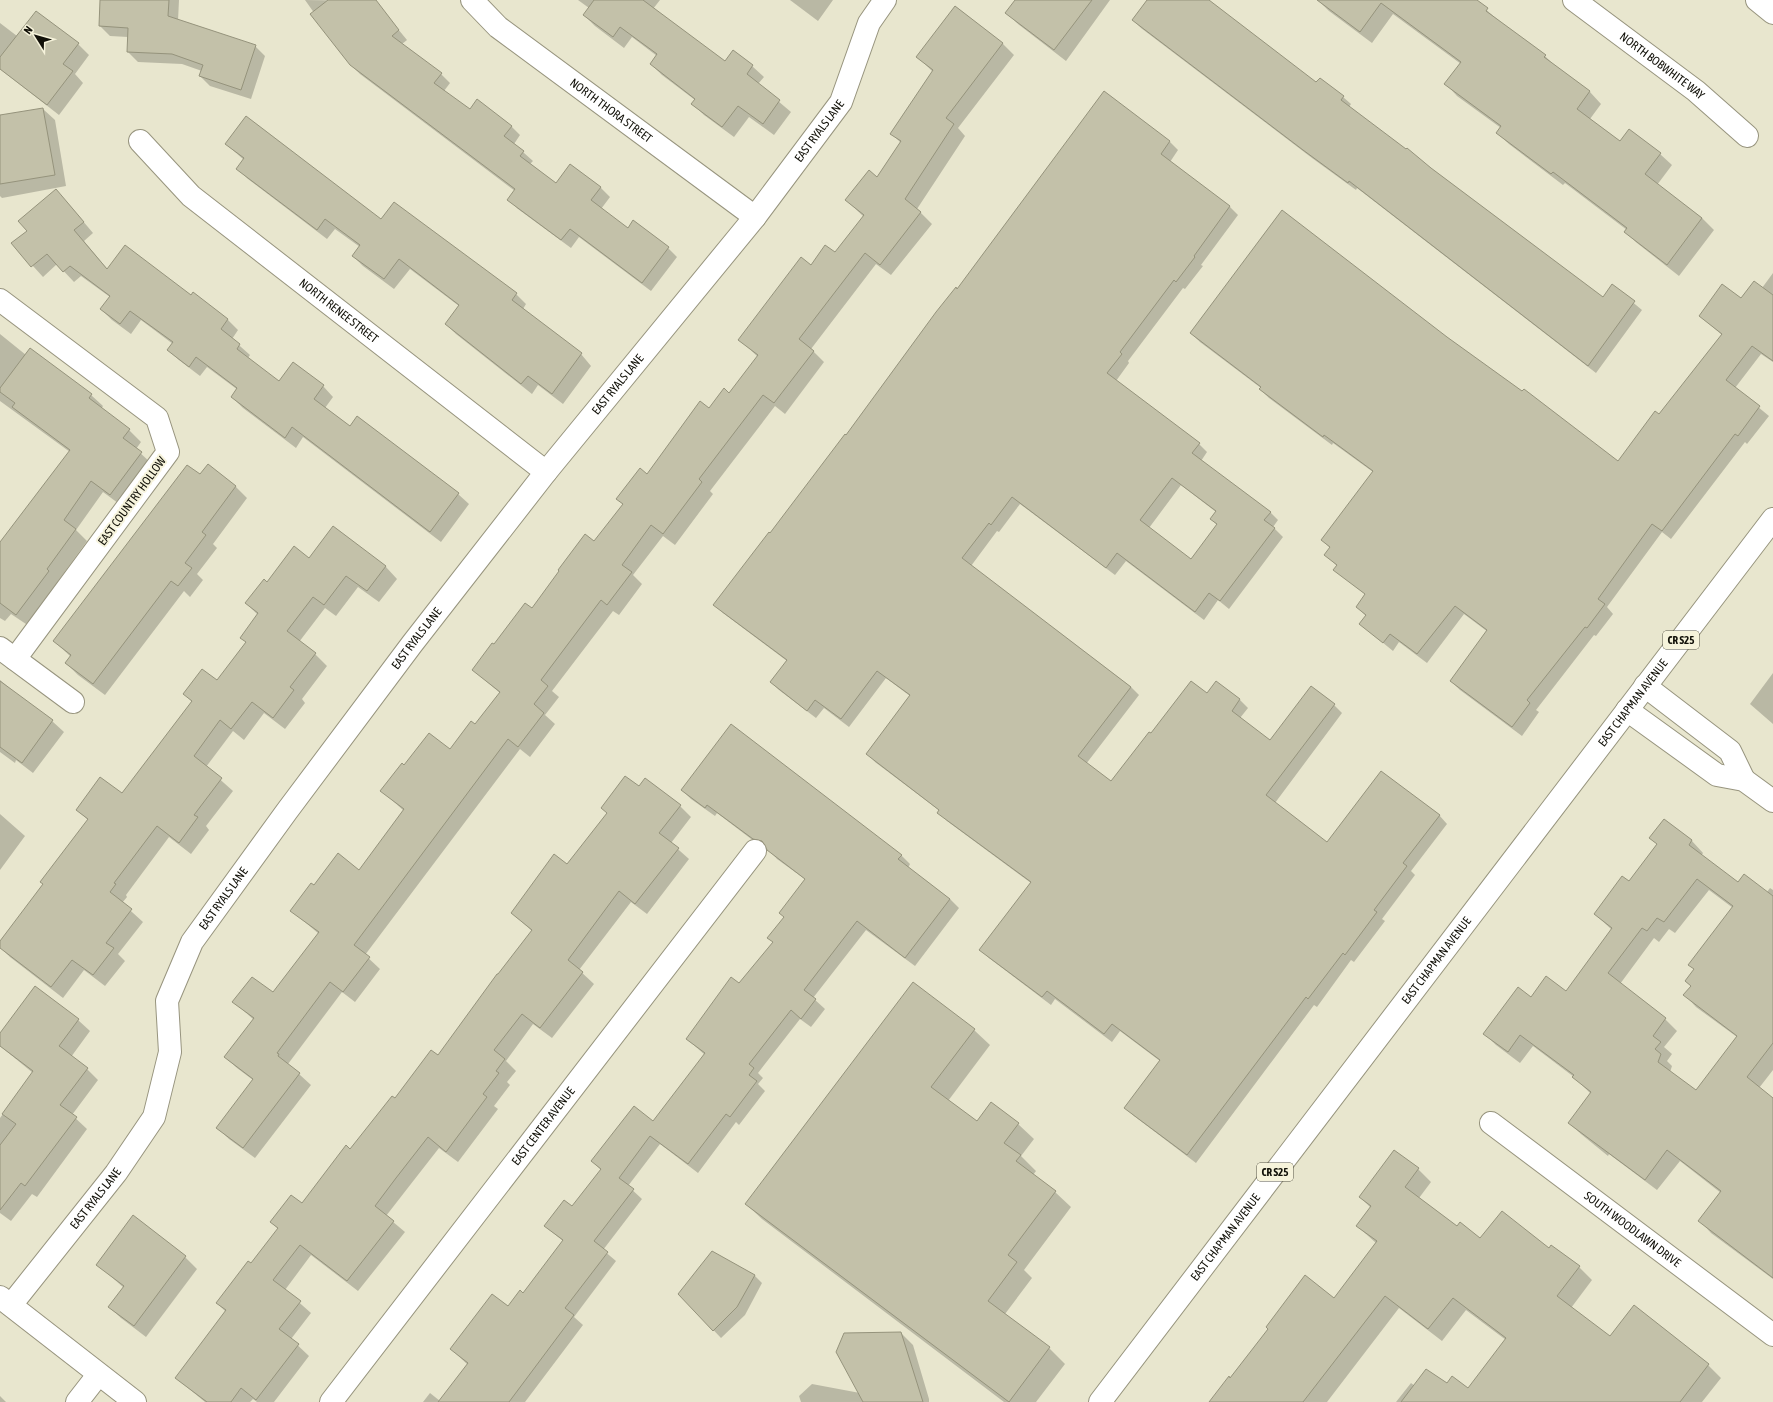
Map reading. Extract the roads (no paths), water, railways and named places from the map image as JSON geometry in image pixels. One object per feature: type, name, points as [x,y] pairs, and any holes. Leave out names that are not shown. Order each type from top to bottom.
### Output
[{"type":"street","name":"NORTH THORA STREET","points":[[472,0],[498,27],[755,216]]},
{"type":"street","name":"EAST RYALS LANE","points":[[6,1301],[116,1173],[154,1117],[170,1052],[167,1001],[192,942],[287,811],[403,657],[546,472],[755,216],[841,102],[869,23],[885,0]]},
{"type":"street","name":"NORTH BOBWHITE WAY","points":[[1574,0],[1696,91],[1747,136]]},
{"type":"street","points":[[1757,0],[1773,13]]},
{"type":"street","name":"NORTH RENEE STREET","points":[[140,141],[191,196],[546,472]]},
{"type":"street","name":"EAST COUNTRY HOLLOW","points":[[0,300],[157,418],[168,452],[8,654],[73,702]]},
{"type":"street","name":"EAST CHAPMAN AVENUE","points":[[1100,1402],[1773,519]]},
{"type":"street","points":[[1645,686],[1730,751],[1744,780]]},
{"type":"street","points":[[1627,710],[1717,775],[1744,780],[1773,801]]},
{"type":"street","name":"EAST CENTER AVENUE","points":[[331,1402],[755,851]]},
{"type":"street","name":"SOUTH WOODLAWN DRIVE","points":[[1491,1123],[1773,1335]]},
{"type":"street","points":[[6,1301],[134,1402]]},
{"type":"street","points":[[77,1402],[98,1375]]}]
